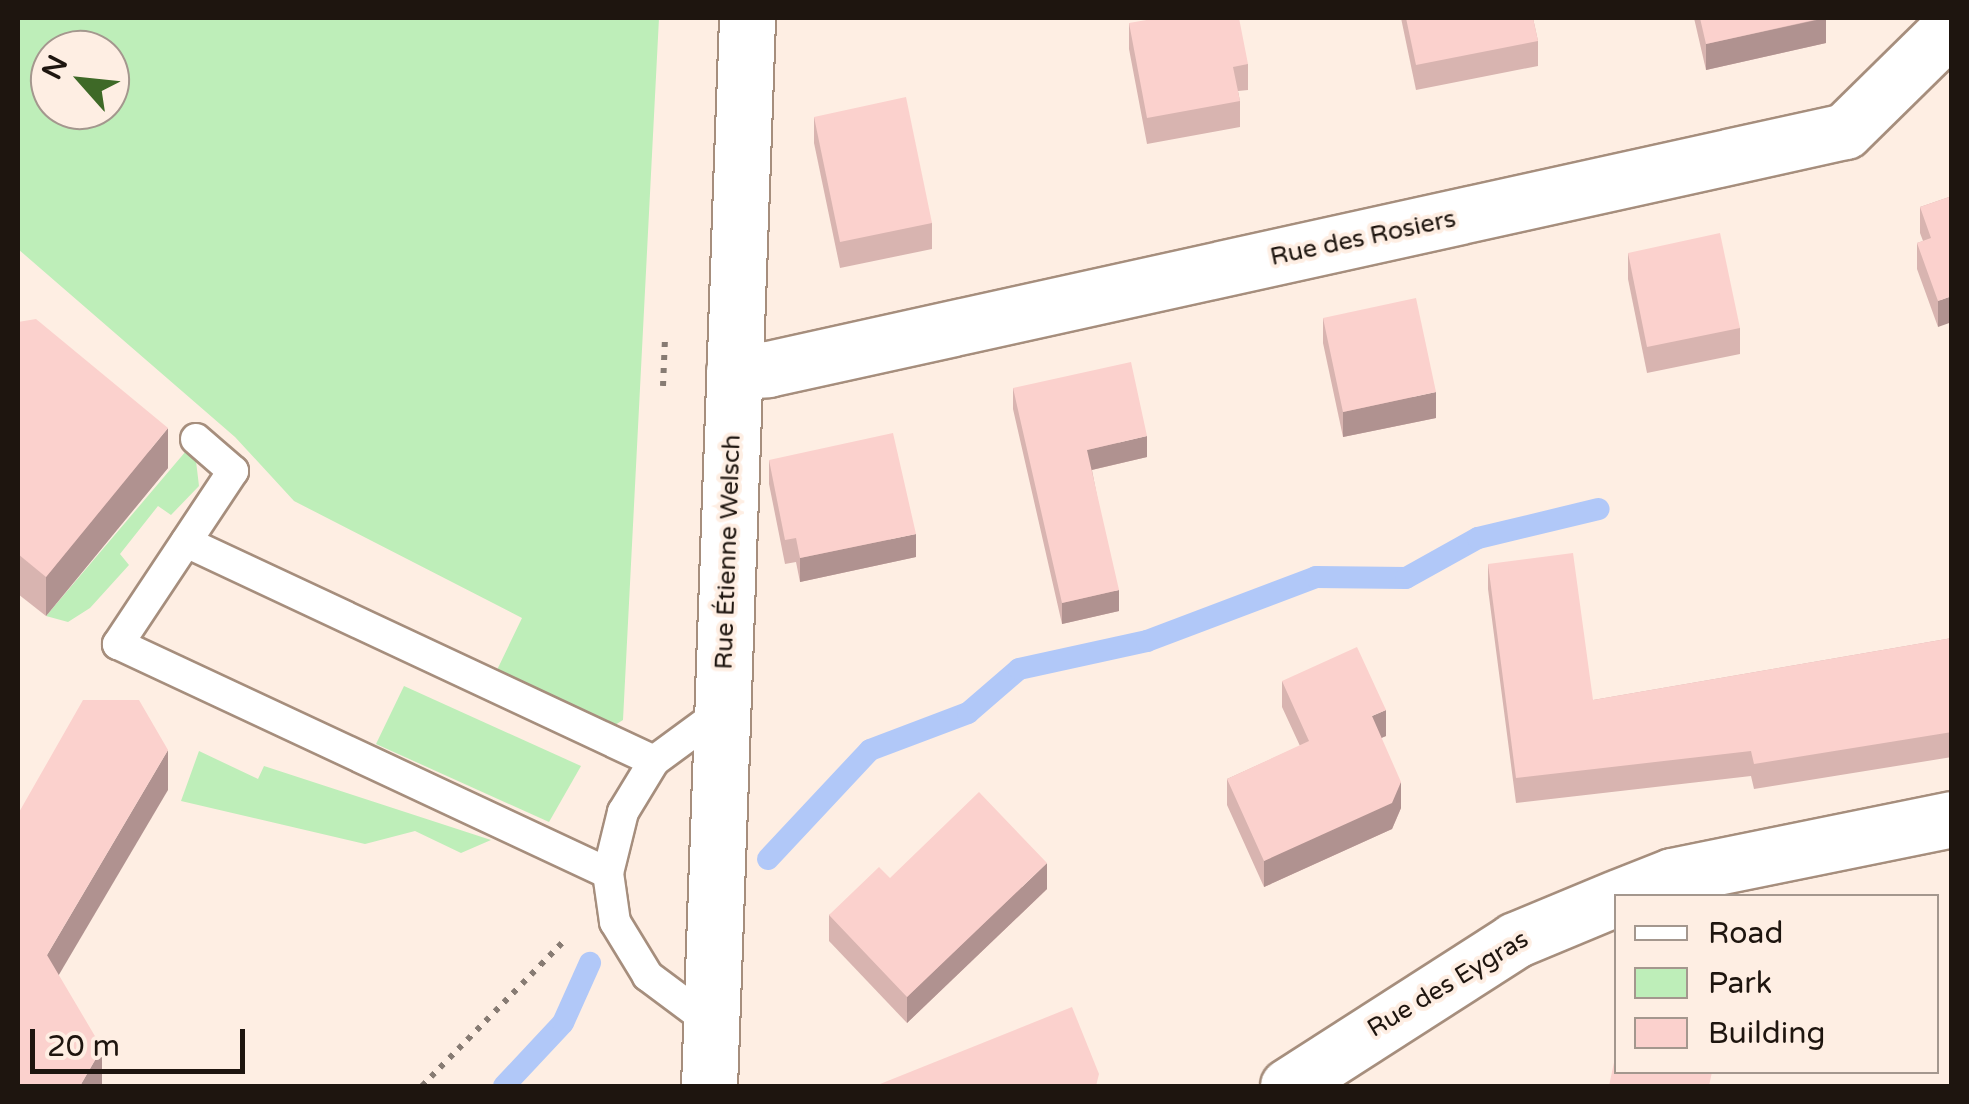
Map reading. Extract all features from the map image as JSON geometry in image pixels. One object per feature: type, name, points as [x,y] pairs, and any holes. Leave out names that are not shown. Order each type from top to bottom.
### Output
[{"type":"street","name":"Rue Étienne Welsch","points":[[709,1086],[747,18]]},
{"type":"street","name":"Rue des Rosiers","points":[[734,371],[768,370],[1845,131],[1952,26]]},
{"type":"street","name":"Rue des Eygras","points":[[1627,894],[1672,876],[1952,819]]},
{"type":"street","name":"Rue des Eygras","points":[[1288,1086],[1515,940],[1614,899]]},
{"type":"lane","points":[[196,440],[234,471],[118,644],[608,873]]},
{"type":"lane","points":[[186,542],[654,761]]},
{"type":"lane","points":[[711,1022],[648,976],[615,922],[608,873],[623,812],[654,761],[722,711]]},
{"type":"path","points":[[422,1086],[569,936],[608,873]]},
{"type":"green space","points":[[18,18],[659,18],[623,720],[607,730],[497,670],[522,618],[294,501],[235,437],[18,249]]},
{"type":"green space","points":[[186,451],[196,461],[199,486],[171,515],[158,506],[120,554],[129,565],[90,608],[68,622],[46,616]]},
{"type":"green space","points":[[404,686],[581,766],[549,822],[376,744]]},
{"type":"green space","points":[[199,751],[258,779],[264,766],[491,840],[461,853],[415,831],[365,844],[181,801]]},
{"type":"building","points":[[1158,18],[1239,18],[1248,64],[1233,67],[1240,101],[1147,118],[1129,23]]},
{"type":"building","points":[[1406,18],[1533,18],[1538,41],[1416,65]]},
{"type":"building","points":[[1700,18],[1823,18],[1706,44]]},
{"type":"building","points":[[906,97],[932,223],[840,242],[814,117]]},
{"type":"building","points":[[1952,196],[1952,296],[1938,301],[1917,243],[1931,238],[1920,207]]},
{"type":"building","points":[[1720,233],[1740,328],[1647,347],[1628,253]]},
{"type":"building","points":[[1416,298],[1436,392],[1343,412],[1323,318]]},
{"type":"building","points":[[36,319],[168,428],[46,577],[18,554],[18,322]]},
{"type":"building","points":[[1131,362],[1147,436],[1087,450],[1119,590],[1062,603],[1013,388]]},
{"type":"building","points":[[893,433],[916,534],[800,558],[796,538],[785,540],[769,460]]},
{"type":"building","points":[[1573,553],[1593,700],[1952,638],[1952,732],[1754,764],[1751,751],[1516,778],[1488,564]]},
{"type":"building","points":[[1357,647],[1386,710],[1372,716],[1401,782],[1392,803],[1264,861],[1227,779],[1309,741],[1282,681]]},
{"type":"building","points":[[83,700],[139,700],[168,750],[47,955],[102,1048],[80,1086],[18,1086],[18,814]]},
{"type":"building","points":[[979,792],[1047,863],[907,997],[829,915],[879,867],[890,878]]},
{"type":"building","points":[[1072,1007],[1099,1074],[1096,1086],[875,1086]]},
{"type":"building","points":[[1614,1062],[1614,1074],[1712,1074],[1709,1086],[1609,1086]]},
{"type":"waterway","points":[[768,859],[870,750],[968,713],[1019,669],[1147,641],[1316,577],[1406,578],[1478,538],[1599,509]]},
{"type":"waterway","points":[[504,1086],[563,1023],[590,963]]}]
